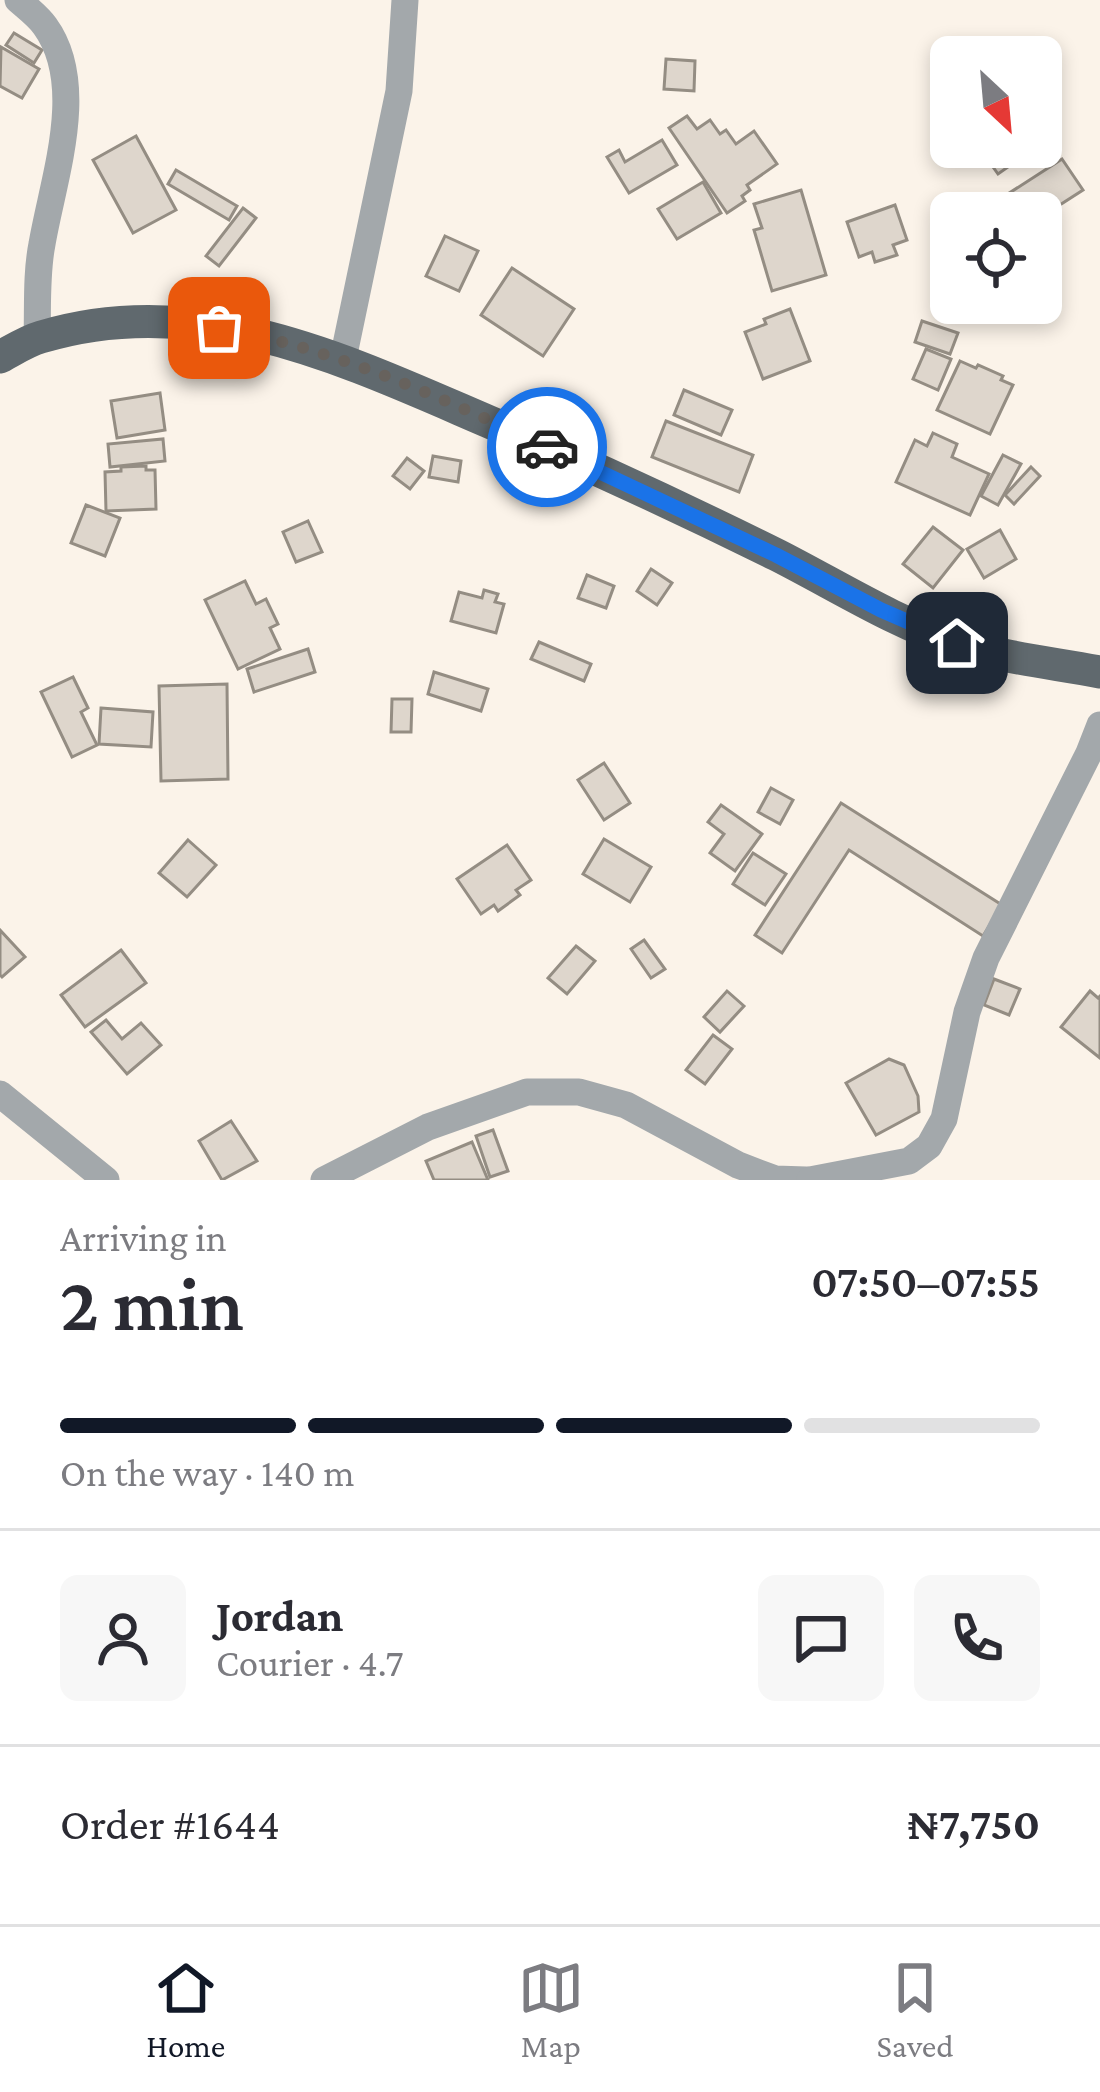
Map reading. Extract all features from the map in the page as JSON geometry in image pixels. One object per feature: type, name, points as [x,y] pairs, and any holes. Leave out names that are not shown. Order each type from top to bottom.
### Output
[{"type":"main road","points":[[11,348],[98,324],[180,321],[259,334],[343,359],[534,441],[957,643],[1100,673]]},
{"type":"street","points":[[11,348],[40,250],[64,132],[64,86],[57,46],[43,22],[18,0]]},
{"type":"street","points":[[343,359],[399,92],[405,0]]},
{"type":"street","points":[[324,1180],[428,1127],[527,1092],[579,1092],[626,1105],[738,1165],[775,1179],[915,1171],[944,1119],[967,1012],[986,958],[1100,725]]},
{"type":"street","points":[[0,1094],[106,1180]]},
{"type":"building","points":[[14,33],[42,50],[34,63],[6,45]]},
{"type":"building","points":[[1,47],[39,69],[22,98],[0,86]]},
{"type":"building","points":[[666,59],[695,61],[694,91],[664,89]]},
{"type":"building","points":[[687,116],[697,129],[710,120],[736,144],[754,131],[777,164],[747,185],[745,201],[727,213],[669,128]]},
{"type":"building","points":[[136,136],[176,210],[133,233],[93,160]]},
{"type":"building","points":[[662,140],[677,165],[629,193],[607,157],[619,150],[625,162]]},
{"type":"building","points":[[1062,159],[1083,190],[1062,204],[1062,192],[1011,192],[1048,168],[1062,168]]},
{"type":"building","points":[[176,170],[237,206],[229,220],[168,184]]},
{"type":"building","points":[[703,182],[721,213],[677,239],[658,209]]},
{"type":"building","points":[[801,190],[826,275],[772,291],[754,230],[762,228],[754,204]]},
{"type":"building","points":[[895,205],[907,240],[893,245],[897,255],[875,262],[872,252],[859,257],[847,222]]},
{"type":"building","points":[[243,208],[256,218],[219,266],[206,256]]},
{"type":"building","points":[[445,236],[478,251],[459,291],[426,276]]},
{"type":"building","points":[[512,268],[574,309],[543,356],[481,315]]},
{"type":"building","points":[[790,309],[810,361],[763,379],[745,332]]},
{"type":"building","points":[[922,321],[958,333],[950,354],[915,342]]},
{"type":"building","points":[[926,349],[951,359],[938,390],[913,379]]},
{"type":"building","points":[[960,361],[1003,376],[1001,380],[1013,385],[990,434],[937,410]]},
{"type":"building","points":[[684,390],[732,410],[721,435],[674,415]]},
{"type":"building","points":[[160,393],[165,430],[117,438],[111,401]]},
{"type":"building","points":[[666,421],[753,455],[739,492],[652,457]]},
{"type":"building","points":[[933,433],[957,444],[952,457],[989,474],[970,515],[896,482],[915,440],[927,446]]},
{"type":"building","points":[[163,439],[165,461],[110,467],[108,444]]},
{"type":"building","points":[[1003,455],[1021,464],[998,505],[981,496]]},
{"type":"building","points":[[433,456],[461,461],[458,482],[429,477]]},
{"type":"building","points":[[407,458],[424,471],[410,489],[393,476]]},
{"type":"building","points":[[146,466],[146,470],[155,470],[156,509],[106,511],[105,472]]},
{"type":"building","points":[[1031,467],[1040,476],[1014,504],[1005,495]]},
{"type":"building","points":[[560,470],[576,482],[562,501],[545,490]]},
{"type":"building","points":[[86,505],[120,518],[105,556],[71,543]]},
{"type":"building","points":[[308,521],[322,552],[296,562],[283,532]]},
{"type":"building","points":[[933,527],[963,550],[933,588],[903,564]]},
{"type":"building","points":[[1000,530],[1016,559],[984,578],[967,549]]},
{"type":"building","points":[[651,569],[672,583],[657,605],[637,591]]},
{"type":"building","points":[[587,575],[614,586],[606,608],[578,598]]},
{"type":"building","points":[[245,581],[256,604],[266,599],[278,624],[270,628],[280,649],[238,669],[205,600]]},
{"type":"building","points":[[484,590],[498,594],[495,602],[504,604],[496,633],[451,621],[459,592],[482,598]]},
{"type":"building","points":[[539,642],[591,664],[584,681],[531,659]]},
{"type":"building","points":[[308,649],[315,672],[254,692],[247,669]]},
{"type":"building","points":[[434,672],[488,689],[481,711],[428,694]]},
{"type":"building","points":[[73,677],[88,708],[81,712],[97,745],[72,757],[41,692]]},
{"type":"building","points":[[227,684],[228,779],[161,781],[159,686]]},
{"type":"building","points":[[392,699],[412,699],[411,732],[391,732]]},
{"type":"building","points":[[101,708],[153,712],[151,747],[99,744]]},
{"type":"building","points":[[604,763],[630,803],[604,820],[578,780]]},
{"type":"building","points":[[771,788],[793,800],[780,824],[758,812]]},
{"type":"building","points":[[841,803],[1002,905],[983,936],[849,850],[782,953],[755,935]]},
{"type":"building","points":[[721,805],[762,834],[735,871],[710,853],[724,834],[708,822]]},
{"type":"building","points":[[604,839],[651,867],[630,902],[583,874]]},
{"type":"building","points":[[188,840],[216,865],[187,897],[159,873]]},
{"type":"building","points":[[507,845],[531,880],[498,911],[494,905],[481,914],[457,879]]},
{"type":"building","points":[[753,853],[786,874],[765,905],[733,884]]},
{"type":"building","points":[[0,930],[25,957],[2,977],[0,975]]},
{"type":"building","points":[[644,940],[665,969],[651,978],[631,949]]},
{"type":"building","points":[[576,946],[595,961],[567,994],[548,978]]},
{"type":"building","points":[[121,950],[146,983],[85,1027],[61,995]]},
{"type":"building","points":[[994,979],[1020,989],[1009,1015],[984,1005]]},
{"type":"building","points":[[727,991],[744,1006],[720,1032],[704,1017]]},
{"type":"building","points":[[1090,991],[1100,996],[1100,1058],[1061,1027]]},
{"type":"building","points":[[106,1020],[122,1039],[141,1023],[161,1045],[127,1074],[91,1032]]},
{"type":"building","points":[[713,1035],[732,1049],[705,1084],[686,1070]]},
{"type":"building","points":[[889,1059],[904,1065],[918,1096],[919,1112],[876,1135],[846,1083]]},
{"type":"building","points":[[231,1121],[257,1161],[222,1180],[199,1141]]},
{"type":"building","points":[[493,1130],[508,1171],[490,1177],[476,1136]]},
{"type":"building","points":[[472,1142],[488,1180],[434,1180],[426,1161]]},
{"type":"way so far","points":[[219,328],[259,334],[343,359],[547,447]]},
{"type":"route","points":[[547,447],[957,643]]}]
